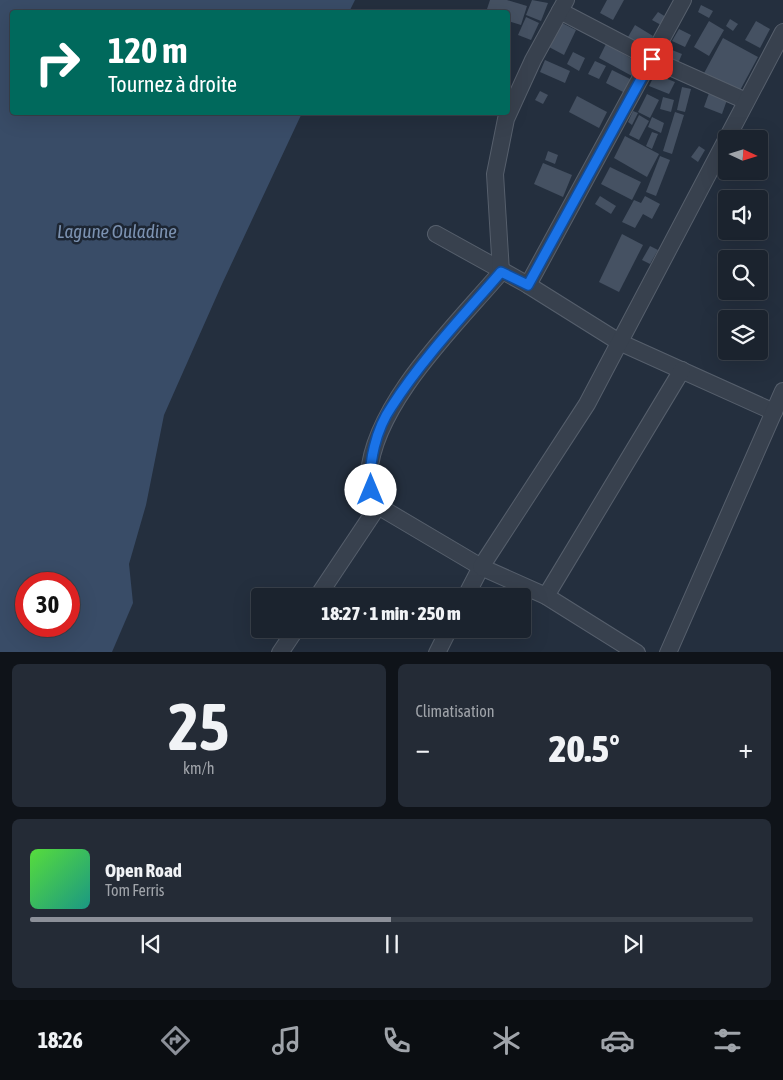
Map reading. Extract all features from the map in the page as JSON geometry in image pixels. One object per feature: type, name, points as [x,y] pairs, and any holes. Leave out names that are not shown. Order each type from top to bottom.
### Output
[{"type":"street","points":[[528,285],[683,0]]},
{"type":"street","points":[[510,110],[533,60],[563,5],[652,59],[746,101]]},
{"type":"street","points":[[470,588],[481,567],[581,412],[783,32]]},
{"type":"street","points":[[508,115],[495,174],[501,272],[433,352],[391,407],[377,437],[369,474],[371,490],[378,506],[481,567],[546,596],[637,652]]},
{"type":"street","points":[[436,234],[501,272],[528,285],[619,342],[774,412]]},
{"type":"street","points":[[546,596],[682,370]]},
{"type":"street","points":[[668,652],[783,391]]},
{"type":"street","points":[[323,588],[378,506]]},
{"type":"street","points":[[280,652],[290,638]]},
{"type":"street","points":[[437,652],[444,638]]},
{"type":"water","name":"Lagune Ouladine","points":[[0,0],[355,0],[350,10],[10,10],[10,115],[301,115],[222,284],[164,415],[146,505],[129,564],[133,603],[112,652],[0,652]]},
{"type":"building","points":[[490,0],[507,0],[527,6],[521,25],[510,22],[510,10],[487,10]]},
{"type":"building","points":[[532,0],[548,3],[541,21],[526,15]]},
{"type":"building","points":[[607,0],[624,0],[613,20],[600,13]]},
{"type":"building","points":[[701,5],[713,11],[709,18],[698,12]]},
{"type":"building","points":[[658,12],[666,17],[661,25],[652,20]]},
{"type":"building","points":[[526,17],[539,23],[531,40],[518,35]]},
{"type":"building","points":[[730,19],[738,24],[733,31],[726,26]]},
{"type":"building","points":[[709,21],[724,30],[709,56],[694,47]]},
{"type":"building","points":[[756,21],[770,29],[760,48],[745,40]]},
{"type":"building","points":[[562,23],[576,30],[564,55],[549,47]]},
{"type":"building","points":[[635,25],[653,36],[646,48],[628,37]]},
{"type":"building","points":[[679,29],[691,35],[685,47],[672,41]]},
{"type":"building","points":[[723,38],[758,57],[737,96],[702,77]]},
{"type":"building","points":[[606,44],[639,63],[632,76],[599,58]]},
{"type":"building","points":[[667,48],[682,54],[677,66],[662,59]]},
{"type":"building","points":[[573,52],[585,58],[579,71],[567,64]]},
{"type":"building","points":[[545,60],[570,71],[565,83],[540,72]]},
{"type":"building","points":[[595,61],[606,66],[599,79],[588,74]]},
{"type":"building","points":[[612,70],[632,80],[625,93],[606,83]]},
{"type":"building","points":[[655,74],[675,82],[669,94],[649,86]]},
{"type":"building","points":[[682,87],[691,89],[685,112],[677,110]]},
{"type":"building","points":[[540,91],[548,95],[543,104],[535,100]]},
{"type":"building","points":[[709,93],[727,100],[722,114],[704,107]]},
{"type":"building","points":[[647,94],[659,100],[650,118],[638,112]]},
{"type":"building","points":[[577,96],[607,112],[599,128],[569,112]]},
{"type":"building","points":[[663,97],[674,100],[671,112],[660,109]]},
{"type":"building","points":[[633,111],[638,113],[632,125],[628,122]]},
{"type":"building","points":[[675,112],[684,115],[672,154],[663,151]]},
{"type":"building","points":[[639,115],[649,121],[639,140],[629,135]]},
{"type":"building","points":[[652,117],[664,123],[661,133],[648,127]]},
{"type":"building","points":[[652,132],[658,134],[652,149],[646,146]]},
{"type":"building","points":[[625,136],[659,154],[647,177],[614,158]]},
{"type":"building","points":[[699,146],[705,150],[698,162],[691,157]]},
{"type":"building","points":[[548,151],[558,155],[555,164],[545,160]]},
{"type":"building","points":[[660,156],[670,160],[656,196],[646,192]]},
{"type":"building","points":[[543,163],[572,175],[563,197],[534,184]]},
{"type":"building","points":[[610,167],[641,182],[632,200],[601,184]]},
{"type":"building","points":[[600,196],[616,206],[611,214],[595,204]]},
{"type":"building","points":[[645,196],[660,204],[652,219],[643,214],[635,228],[622,222],[634,200],[641,203]]},
{"type":"building","points":[[622,234],[643,245],[619,292],[599,282]]},
{"type":"building","points":[[650,246],[658,250],[650,264],[642,260]]},
{"type":"route","points":[[371,490],[369,474],[377,437],[391,407],[433,352],[501,272],[528,285],[652,59]]}]
